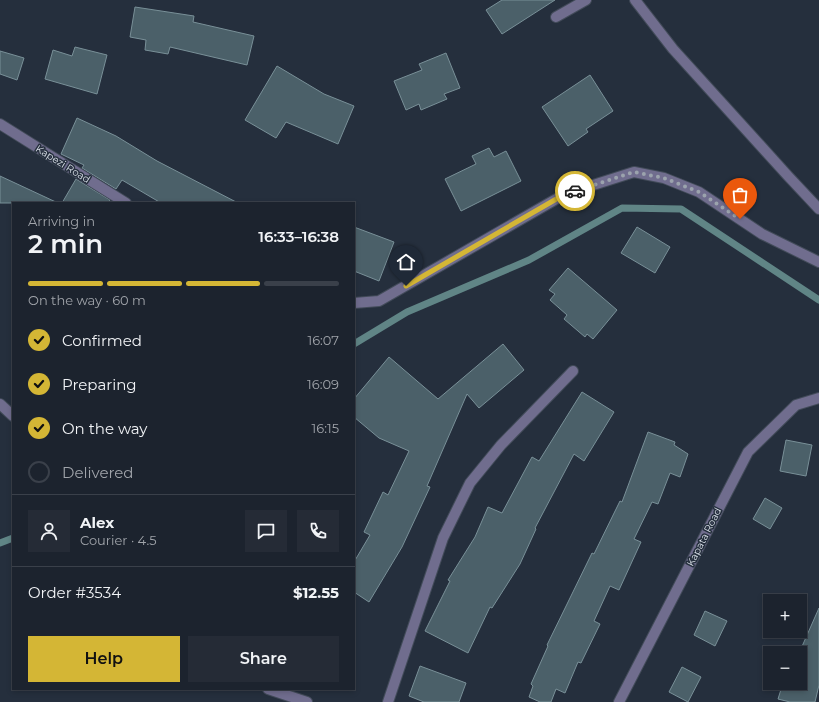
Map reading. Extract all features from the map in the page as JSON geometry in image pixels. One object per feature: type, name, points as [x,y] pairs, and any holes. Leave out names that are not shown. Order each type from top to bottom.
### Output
[{"type":"street","points":[[556,17],[586,0]]},
{"type":"street","points":[[635,0],[673,49],[819,209]]},
{"type":"street","name":"Kapezi Road","points":[[0,124],[124,202]]},
{"type":"street","points":[[355,303],[379,301],[565,194],[634,172],[664,178],[699,192],[762,234],[819,262]]},
{"type":"street","points":[[388,702],[444,538],[470,483],[501,446],[573,371]]},
{"type":"street","name":"Kapata Road","points":[[619,702],[748,452],[796,405],[819,398]]},
{"type":"street","points":[[0,404],[12,415]]},
{"type":"street","points":[[271,690],[307,702]]},
{"type":"building","points":[[502,0],[555,0],[502,34],[486,10]]},
{"type":"building","points":[[135,7],[194,16],[193,22],[254,36],[247,65],[170,47],[168,54],[145,50],[146,40],[130,37]]},
{"type":"building","points":[[75,47],[107,55],[97,94],[45,79],[53,50],[72,56]]},
{"type":"building","points":[[0,51],[24,58],[17,80],[0,74]]},
{"type":"building","points":[[446,53],[460,88],[444,94],[447,99],[421,110],[419,104],[406,110],[394,81],[422,70],[419,64]]},
{"type":"building","points":[[277,66],[324,94],[354,106],[338,144],[286,122],[276,138],[245,120]]},
{"type":"building","points":[[590,75],[613,111],[586,129],[588,132],[568,146],[542,107]]},
{"type":"building","points":[[77,118],[116,136],[157,161],[236,202],[159,202],[122,180],[116,189],[82,168],[84,165],[61,154]]},
{"type":"building","points":[[489,148],[494,157],[506,151],[521,181],[461,211],[445,179],[476,164],[472,156]]},
{"type":"building","points":[[0,176],[56,202],[12,202],[0,203]]},
{"type":"building","points":[[76,179],[110,200],[109,202],[63,202]]},
{"type":"building","points":[[355,227],[394,242],[379,281],[355,271]]},
{"type":"building","points":[[637,227],[670,247],[655,273],[621,253]]},
{"type":"building","points":[[568,268],[617,310],[593,339],[587,334],[585,337],[564,319],[567,315],[550,300],[555,294],[549,290]]},
{"type":"building","points":[[503,344],[524,370],[479,408],[467,394],[427,486],[430,487],[402,547],[369,602],[355,593],[355,560],[370,535],[364,532],[383,492],[388,495],[409,451],[379,438],[355,418],[355,398],[389,357],[438,399]]},
{"type":"building","points":[[582,392],[614,412],[584,461],[574,454],[535,528],[536,529],[520,564],[492,608],[490,607],[468,653],[425,631],[450,581],[448,580],[475,537],[488,507],[502,513],[532,457],[539,461]]},
{"type":"building","points":[[648,432],[675,442],[674,445],[688,454],[680,477],[670,473],[658,504],[652,502],[634,539],[641,542],[619,590],[610,586],[594,621],[600,624],[581,663],[578,662],[565,693],[556,689],[551,702],[540,702],[529,697],[533,686],[531,684],[548,646],[547,645],[592,553],[594,554],[620,501],[622,502]]},
{"type":"building","points":[[786,440],[812,445],[806,476],[780,471]]},
{"type":"building","points":[[765,498],[782,508],[770,529],[753,519]]},
{"type":"building","points":[[819,608],[819,685],[815,702],[790,702],[778,699],[781,690],[807,690],[807,646],[802,646]]},
{"type":"building","points":[[705,611],[727,621],[715,646],[694,635]]},
{"type":"building","points":[[420,666],[466,683],[459,702],[424,702],[409,696]]},
{"type":"building","points":[[682,667],[701,677],[688,702],[669,692]]},
{"type":"waterway","points":[[355,343],[407,312],[529,260],[622,208],[681,209],[819,300]]},
{"type":"waterway","points":[[0,543],[12,538]]},
{"type":"way so far","points":[[575,191],[634,172],[664,178],[699,192],[740,219]]},
{"type":"route","points":[[406,286],[565,194],[575,191]]}]
